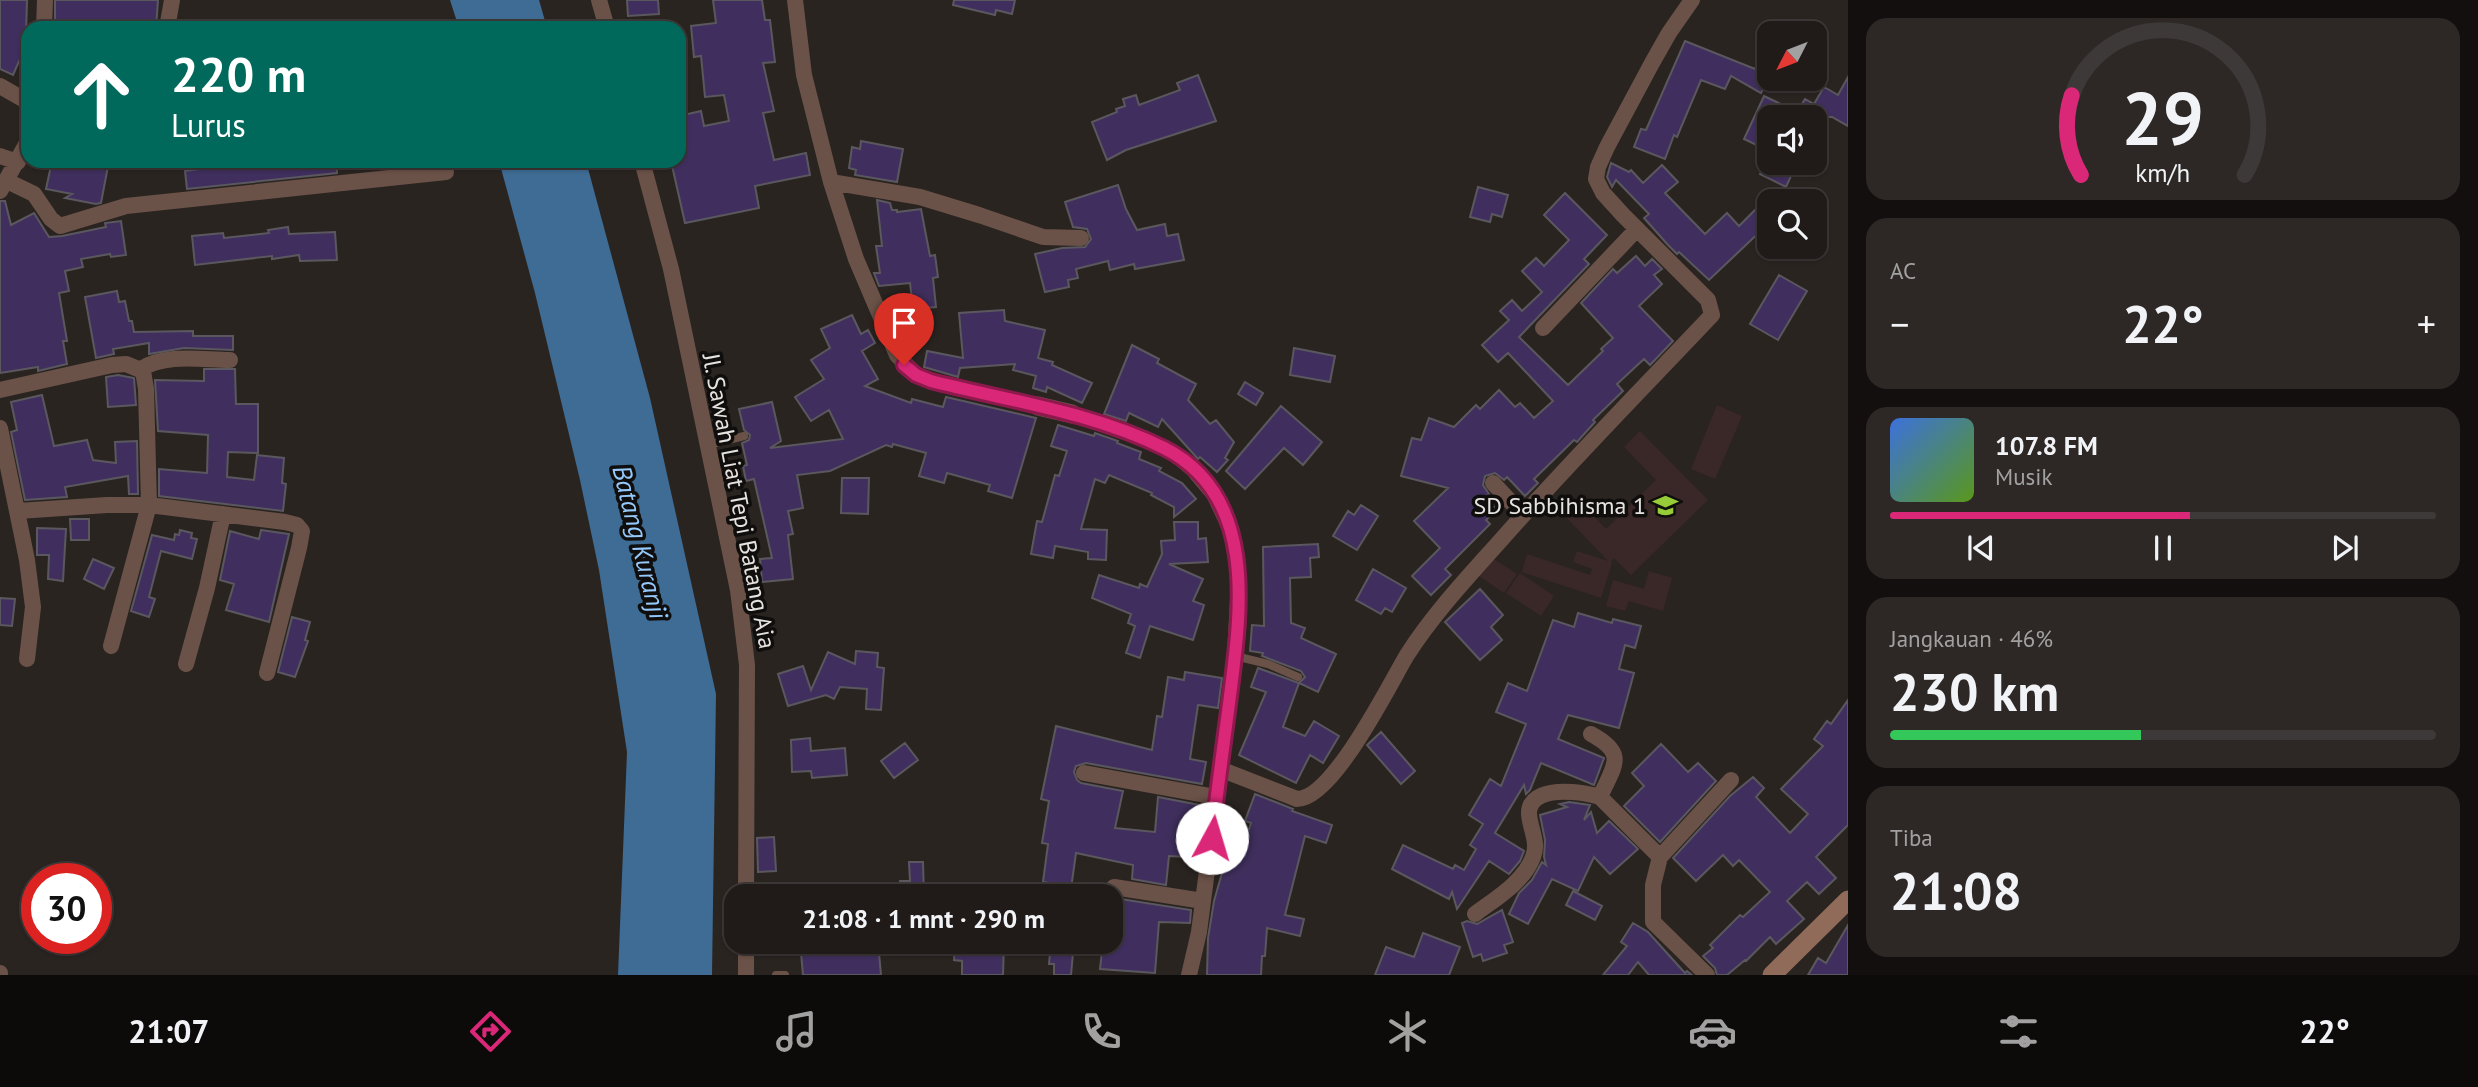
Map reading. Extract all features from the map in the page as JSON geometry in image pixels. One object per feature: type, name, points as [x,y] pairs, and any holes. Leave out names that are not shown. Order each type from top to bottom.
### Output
[{"type":"main road","points":[[1772,975],[1848,900]]},
{"type":"street","points":[[44,21],[45,0]]},
{"type":"street","points":[[168,21],[172,0]]},
{"type":"street","points":[[599,0],[605,21]]},
{"type":"street","points":[[795,0],[804,75],[831,182],[856,260],[892,346],[904,365],[916,375],[931,381],[1072,414],[1118,429],[1167,450],[1193,469],[1214,494],[1227,518],[1240,580],[1235,656],[1199,932],[1189,975]]},
{"type":"street","points":[[1220,769],[1297,799],[1309,797],[1319,789],[1354,745],[1407,655],[1439,608],[1712,315],[1708,300],[1603,193],[1596,179],[1598,167],[1652,63],[1692,0]]},
{"type":"street","points":[[0,86],[21,98]]},
{"type":"street","points":[[0,156],[18,162]]},
{"type":"street","points":[[21,156],[4,186],[34,194],[51,219],[60,226],[126,206],[446,172]]},
{"type":"street","name":"Jl. Sawah Liat Tepi Batang Aia","points":[[644,168],[671,269],[738,590],[747,666],[747,884]]},
{"type":"street","points":[[831,182],[920,197],[1043,237],[1081,239]]},
{"type":"street","points":[[1543,328],[1637,229]]},
{"type":"street","points":[[0,390],[112,365],[126,364],[142,369],[152,363],[169,360],[230,360]]},
{"type":"street","points":[[110,646],[149,505],[146,389],[142,369]]},
{"type":"street","points":[[0,428],[18,511],[33,607],[27,659]]},
{"type":"street","points":[[1493,483],[1523,515]]},
{"type":"street","points":[[18,511],[149,505],[293,523],[302,531],[267,673]]},
{"type":"street","points":[[186,664],[207,588],[223,514]]},
{"type":"street","points":[[1591,734],[1607,743],[1614,753],[1615,762],[1600,797]]},
{"type":"street","points":[[1084,773],[1216,797]]},
{"type":"street","points":[[1707,975],[1653,922],[1653,885],[1660,857],[1731,780]]},
{"type":"street","points":[[1475,914],[1519,878],[1531,863],[1536,846],[1529,814],[1536,800],[1544,794],[1558,792],[1600,797],[1660,857]]},
{"type":"street","points":[[1123,888],[1203,901]]},
{"type":"street","points":[[746,954],[746,975]]},
{"type":"lane","points":[[708,445],[744,436]]},
{"type":"lane","points":[[1235,656],[1268,664],[1298,677]]},
{"type":"lane","points":[[776,975],[785,975]]},
{"type":"shaded area","name":"SD Sabbihisma 1","points":[[1717,405],[1742,416],[1715,479],[1691,469]]},
{"type":"shaded area","name":"SD Sabbihisma 1","points":[[1640,431],[1708,500],[1631,575],[1614,558],[1601,598],[1522,572],[1527,554],[1590,575],[1592,569],[1573,562],[1577,551],[1608,561],[1561,512],[1576,498],[1606,529],[1656,480],[1624,447]]},
{"type":"shaded area","name":"SD Sabbihisma 1","points":[[1491,557],[1517,574],[1504,593],[1479,576]]},
{"type":"shaded area","name":"SD Sabbihisma 1","points":[[1649,571],[1672,578],[1663,611],[1629,601],[1625,611],[1606,606],[1613,580],[1644,589]]},
{"type":"shaded area","name":"SD Sabbihisma 1","points":[[1520,573],[1554,596],[1541,616],[1506,593]]},
{"type":"water","points":[[450,0],[539,0],[545,21],[457,21]]},
{"type":"water","name":"Batang Kuranji","points":[[501,168],[588,168],[650,398],[716,694],[712,975],[618,975],[627,752],[599,570],[535,293]]},
{"type":"building","points":[[0,0],[27,0],[26,21],[21,21],[21,57],[13,75],[0,69]]},
{"type":"building","points":[[55,0],[158,0],[156,21],[55,21]]},
{"type":"building","points":[[627,0],[658,0],[659,14],[628,16]]},
{"type":"building","points":[[713,0],[762,0],[765,20],[770,20],[775,62],[763,63],[774,111],[763,113],[774,160],[806,153],[810,175],[755,186],[759,208],[685,223],[673,168],[686,168],[686,114],[701,111],[704,126],[729,121],[724,95],[705,97],[701,56],[694,57],[691,26],[716,23]]},
{"type":"building","points":[[954,0],[1015,0],[1012,14],[996,10],[995,15],[953,5]]},
{"type":"building","points":[[1685,41],[1755,69],[1757,66],[1757,91],[1731,76],[1725,89],[1701,80],[1665,159],[1634,147],[1641,129],[1646,130]]},
{"type":"building","points":[[1198,75],[1216,121],[1126,150],[1107,160],[1092,122],[1117,112],[1116,109],[1125,106],[1123,99],[1136,95],[1139,105],[1180,90],[1177,83]]},
{"type":"building","points":[[1848,77],[1848,126],[1827,117],[1827,105],[1801,105],[1805,99],[1814,104],[1822,91],[1827,91],[1827,89],[1838,95]]},
{"type":"building","points":[[1764,96],[1783,105],[1760,105]]},
{"type":"building","points":[[1757,111],[1757,145],[1744,139]]},
{"type":"building","points":[[861,141],[903,149],[897,182],[855,175],[856,170],[849,168],[852,147],[860,149]]},
{"type":"building","points":[[1611,163],[1629,172],[1631,170],[1643,183],[1662,165],[1678,182],[1665,193],[1705,234],[1727,213],[1739,226],[1755,210],[1757,234],[1709,280],[1668,245],[1644,218],[1649,214],[1616,180],[1612,187],[1607,177]]},
{"type":"building","points":[[50,168],[108,168],[101,203],[65,198],[72,194],[46,189]]},
{"type":"building","points":[[206,168],[337,168],[337,173],[187,189],[185,171]]},
{"type":"building","points":[[1762,175],[1792,175],[1786,187]]},
{"type":"building","points":[[1118,185],[1137,230],[1165,224],[1167,236],[1178,234],[1184,260],[1135,269],[1134,264],[1110,270],[1108,261],[1076,269],[1078,278],[1068,280],[1069,287],[1045,292],[1035,254],[1062,248],[1085,247],[1091,239],[1087,229],[1073,227],[1065,202]]},
{"type":"building","points":[[1478,187],[1508,195],[1502,217],[1492,214],[1490,222],[1470,217]]},
{"type":"building","points":[[1565,193],[1607,235],[1584,259],[1589,264],[1519,337],[1568,385],[1613,338],[1581,303],[1613,269],[1617,273],[1636,256],[1645,266],[1652,259],[1662,269],[1654,275],[1662,284],[1639,306],[1673,341],[1650,365],[1644,359],[1617,384],[1623,391],[1593,420],[1595,422],[1577,442],[1574,440],[1534,479],[1538,483],[1525,496],[1507,477],[1504,480],[1495,473],[1485,476],[1483,485],[1489,494],[1485,498],[1497,510],[1486,520],[1490,524],[1445,569],[1451,575],[1431,595],[1412,576],[1440,548],[1414,521],[1448,488],[1401,476],[1412,438],[1421,440],[1429,418],[1454,427],[1476,405],[1480,409],[1499,390],[1515,407],[1520,403],[1534,418],[1553,401],[1508,353],[1498,362],[1482,345],[1509,320],[1500,311],[1512,300],[1522,311],[1542,292],[1522,271],[1536,258],[1544,266],[1569,240],[1544,215]]},
{"type":"building","points":[[877,200],[890,203],[892,210],[897,212],[921,209],[930,256],[935,255],[938,277],[933,278],[936,307],[913,309],[910,283],[879,286],[874,273],[880,273],[876,246],[882,246]]},
{"type":"building","points":[[0,201],[5,201],[11,225],[34,213],[49,237],[106,227],[105,223],[121,221],[126,255],[111,257],[110,254],[81,259],[83,267],[65,271],[69,291],[59,293],[67,341],[63,341],[67,364],[38,371],[38,367],[0,373]]},
{"type":"building","points":[[288,227],[289,234],[335,232],[337,260],[300,261],[299,255],[195,265],[192,236],[223,233],[224,238],[269,233],[268,230]]},
{"type":"building","points":[[1779,275],[1807,291],[1778,340],[1750,324]]},
{"type":"building","points":[[117,291],[119,302],[125,301],[134,332],[193,331],[193,336],[233,336],[233,350],[184,348],[149,354],[149,343],[113,349],[114,354],[96,358],[85,297]]},
{"type":"building","points":[[1004,310],[1005,321],[1045,330],[1038,358],[1053,362],[1052,365],[1092,383],[1082,403],[1047,387],[1046,392],[1033,388],[1036,376],[1013,370],[1015,364],[960,368],[958,377],[924,367],[927,351],[963,358],[959,313]]},
{"type":"building","points":[[852,315],[861,334],[868,330],[875,343],[862,351],[878,379],[865,386],[911,403],[912,399],[943,407],[946,397],[1036,418],[1012,498],[988,491],[990,485],[947,473],[944,483],[919,476],[926,453],[893,444],[892,447],[886,445],[830,471],[797,475],[803,508],[788,511],[793,534],[788,535],[793,579],[762,582],[760,559],[772,558],[754,479],[746,481],[743,466],[747,465],[742,443],[749,440],[750,435],[744,430],[739,409],[772,402],[781,441],[770,448],[843,439],[829,410],[811,421],[795,397],[824,379],[811,360],[830,348],[821,329]]},
{"type":"building","points":[[1132,345],[1159,359],[1157,363],[1196,384],[1188,400],[1210,424],[1216,420],[1234,442],[1225,458],[1228,460],[1217,472],[1200,457],[1198,459],[1162,419],[1158,427],[1129,413],[1126,421],[1104,414]]},
{"type":"building","points":[[1294,348],[1335,356],[1330,382],[1290,375]]},
{"type":"building","points":[[204,369],[235,369],[236,404],[258,404],[258,453],[228,452],[227,477],[254,480],[257,455],[284,458],[282,483],[286,484],[283,511],[159,496],[159,469],[207,473],[208,435],[158,431],[155,380],[204,381]]},
{"type":"building","points":[[118,375],[134,378],[136,405],[108,407],[106,377]]},
{"type":"building","points":[[1245,382],[1263,393],[1256,405],[1238,394]]},
{"type":"building","points":[[42,395],[54,446],[87,440],[93,460],[116,463],[115,442],[137,441],[138,494],[129,494],[128,476],[65,487],[67,497],[25,500],[11,432],[17,430],[11,402]]},
{"type":"building","points":[[1281,406],[1322,442],[1303,465],[1284,448],[1245,489],[1226,471]]},
{"type":"building","points":[[1058,425],[1094,436],[1095,433],[1141,452],[1139,459],[1161,468],[1159,471],[1182,483],[1196,499],[1174,517],[1174,507],[1151,495],[1152,493],[1109,475],[1105,483],[1095,479],[1081,529],[1107,530],[1106,560],[1088,559],[1088,552],[1055,546],[1053,558],[1031,554],[1037,521],[1042,522],[1055,475],[1059,476],[1067,451],[1051,446]]},
{"type":"building","points":[[842,478],[869,478],[868,514],[841,513]]},
{"type":"building","points":[[1361,505],[1378,516],[1357,550],[1333,536],[1348,511],[1354,515]]},
{"type":"building","points":[[70,519],[89,519],[89,540],[71,540]]},
{"type":"building","points":[[1174,522],[1198,522],[1198,539],[1206,538],[1208,562],[1169,564],[1203,579],[1193,601],[1204,605],[1193,640],[1150,626],[1140,658],[1126,653],[1135,626],[1128,623],[1131,614],[1092,598],[1099,575],[1139,588],[1140,584],[1147,587],[1162,554],[1161,541],[1175,540]]},
{"type":"building","points":[[37,528],[66,529],[63,581],[48,579],[49,555],[37,555]]},
{"type":"building","points":[[180,530],[192,533],[191,538],[197,539],[192,559],[161,551],[149,597],[155,599],[149,617],[131,611],[152,535],[174,540],[175,534],[179,535]]},
{"type":"building","points":[[261,530],[289,534],[269,622],[226,610],[234,584],[220,580],[230,531],[259,539]]},
{"type":"building","points":[[1318,544],[1319,557],[1310,558],[1311,577],[1290,578],[1291,623],[1305,628],[1301,638],[1336,654],[1318,692],[1299,683],[1305,677],[1301,671],[1262,656],[1263,653],[1250,651],[1252,625],[1264,626],[1263,547]]},
{"type":"building","points":[[93,559],[114,568],[104,589],[84,579]]},
{"type":"building","points":[[1373,569],[1406,588],[1392,612],[1385,608],[1381,614],[1356,600]]},
{"type":"building","points":[[1480,589],[1503,615],[1491,627],[1502,640],[1480,660],[1445,622]]},
{"type":"building","points":[[0,598],[15,599],[12,626],[0,625]]},
{"type":"building","points":[[1578,613],[1612,623],[1613,619],[1641,626],[1635,648],[1625,645],[1619,669],[1634,673],[1619,728],[1568,715],[1558,739],[1604,758],[1594,785],[1541,763],[1530,790],[1526,794],[1524,785],[1495,833],[1524,851],[1520,861],[1509,874],[1489,861],[1457,909],[1452,892],[1449,899],[1392,869],[1403,845],[1453,869],[1455,865],[1464,870],[1476,849],[1470,845],[1483,824],[1469,815],[1490,779],[1501,786],[1526,724],[1496,712],[1508,683],[1527,691],[1553,620],[1574,627]]},
{"type":"building","points":[[292,617],[310,622],[305,640],[308,641],[295,677],[278,672]]},
{"type":"building","points":[[856,651],[878,653],[877,667],[884,668],[881,710],[866,709],[867,689],[840,687],[834,699],[826,695],[788,706],[778,674],[803,666],[811,690],[828,652],[855,664]]},
{"type":"building","points":[[1258,668],[1299,683],[1283,727],[1305,736],[1314,721],[1339,736],[1323,763],[1310,755],[1296,783],[1239,755],[1266,692],[1251,687]]},
{"type":"building","points":[[1185,672],[1222,678],[1218,708],[1198,705],[1190,759],[1206,762],[1202,784],[1086,763],[1076,766],[1074,772],[1081,783],[1123,791],[1115,828],[1155,832],[1158,797],[1200,805],[1198,832],[1191,831],[1188,857],[1169,856],[1166,885],[1132,879],[1133,865],[1076,853],[1072,884],[1043,882],[1048,844],[1042,843],[1049,801],[1041,799],[1056,726],[1152,750],[1157,716],[1162,717],[1168,677],[1184,680]]},
{"type":"building","points":[[1848,700],[1848,825],[1816,857],[1836,878],[1819,894],[1807,882],[1787,901],[1804,919],[1776,944],[1770,937],[1727,975],[1717,975],[1715,968],[1703,956],[1713,948],[1710,945],[1740,915],[1743,917],[1770,892],[1739,860],[1733,866],[1723,855],[1696,881],[1673,858],[1730,796],[1753,777],[1764,788],[1756,797],[1790,833],[1808,814],[1781,789],[1823,746],[1814,739],[1827,721],[1831,724]]},
{"type":"building","points":[[1381,732],[1415,771],[1401,784],[1367,745]]},
{"type":"building","points":[[810,738],[811,751],[845,748],[847,775],[812,778],[811,771],[792,772],[791,740]]},
{"type":"building","points":[[905,743],[918,760],[894,778],[881,761]]},
{"type":"building","points":[[1661,744],[1688,772],[1698,763],[1716,781],[1660,842],[1624,806],[1644,786],[1632,773]]},
{"type":"building","points":[[1255,794],[1332,825],[1326,843],[1305,836],[1285,915],[1304,919],[1300,936],[1267,928],[1261,975],[1207,975],[1208,938],[1214,901],[1228,852],[1241,856],[1251,823],[1245,821]]},
{"type":"building","points":[[1569,802],[1590,805],[1584,820],[1591,812],[1597,833],[1609,821],[1638,849],[1610,874],[1594,857],[1578,891],[1552,879],[1528,924],[1509,914],[1519,893],[1532,880],[1542,862],[1546,865],[1540,815],[1567,807],[1560,804]]},
{"type":"building","points":[[774,837],[776,871],[758,872],[757,838]]},
{"type":"building","points":[[909,862],[923,862],[924,884],[900,884],[900,881],[910,881]]},
{"type":"building","points":[[1573,891],[1602,906],[1595,920],[1566,905]]},
{"type":"building","points":[[1123,899],[1191,910],[1190,923],[1159,922],[1155,973],[1100,969],[1102,954],[1123,954]]},
{"type":"building","points":[[1502,910],[1513,942],[1504,945],[1507,953],[1483,961],[1481,954],[1473,957],[1462,923],[1467,921],[1477,924]]},
{"type":"building","points":[[1633,923],[1648,932],[1685,973],[1687,971],[1692,975],[1649,975],[1638,962],[1628,975],[1603,975],[1627,946],[1621,942]]},
{"type":"building","points":[[1848,925],[1848,975],[1808,975],[1818,958],[1826,963]]},
{"type":"building","points":[[1423,933],[1460,947],[1449,975],[1375,975],[1386,947],[1414,957]]},
{"type":"building","points":[[801,954],[879,954],[881,975],[803,975]]},
{"type":"building","points":[[954,954],[1004,954],[1003,975],[962,975],[962,961],[954,960]]},
{"type":"building","points":[[1050,954],[1073,954],[1071,975],[1054,975],[1054,964],[1049,964]]},
{"type":"place","name":"SD Sabbihisma 1","points":[[1666,506]]},
{"type":"route","points":[[904,365],[916,375],[931,381],[1072,414],[1143,438],[1181,459],[1214,494],[1232,532],[1240,580],[1235,656],[1212,838]]}]
